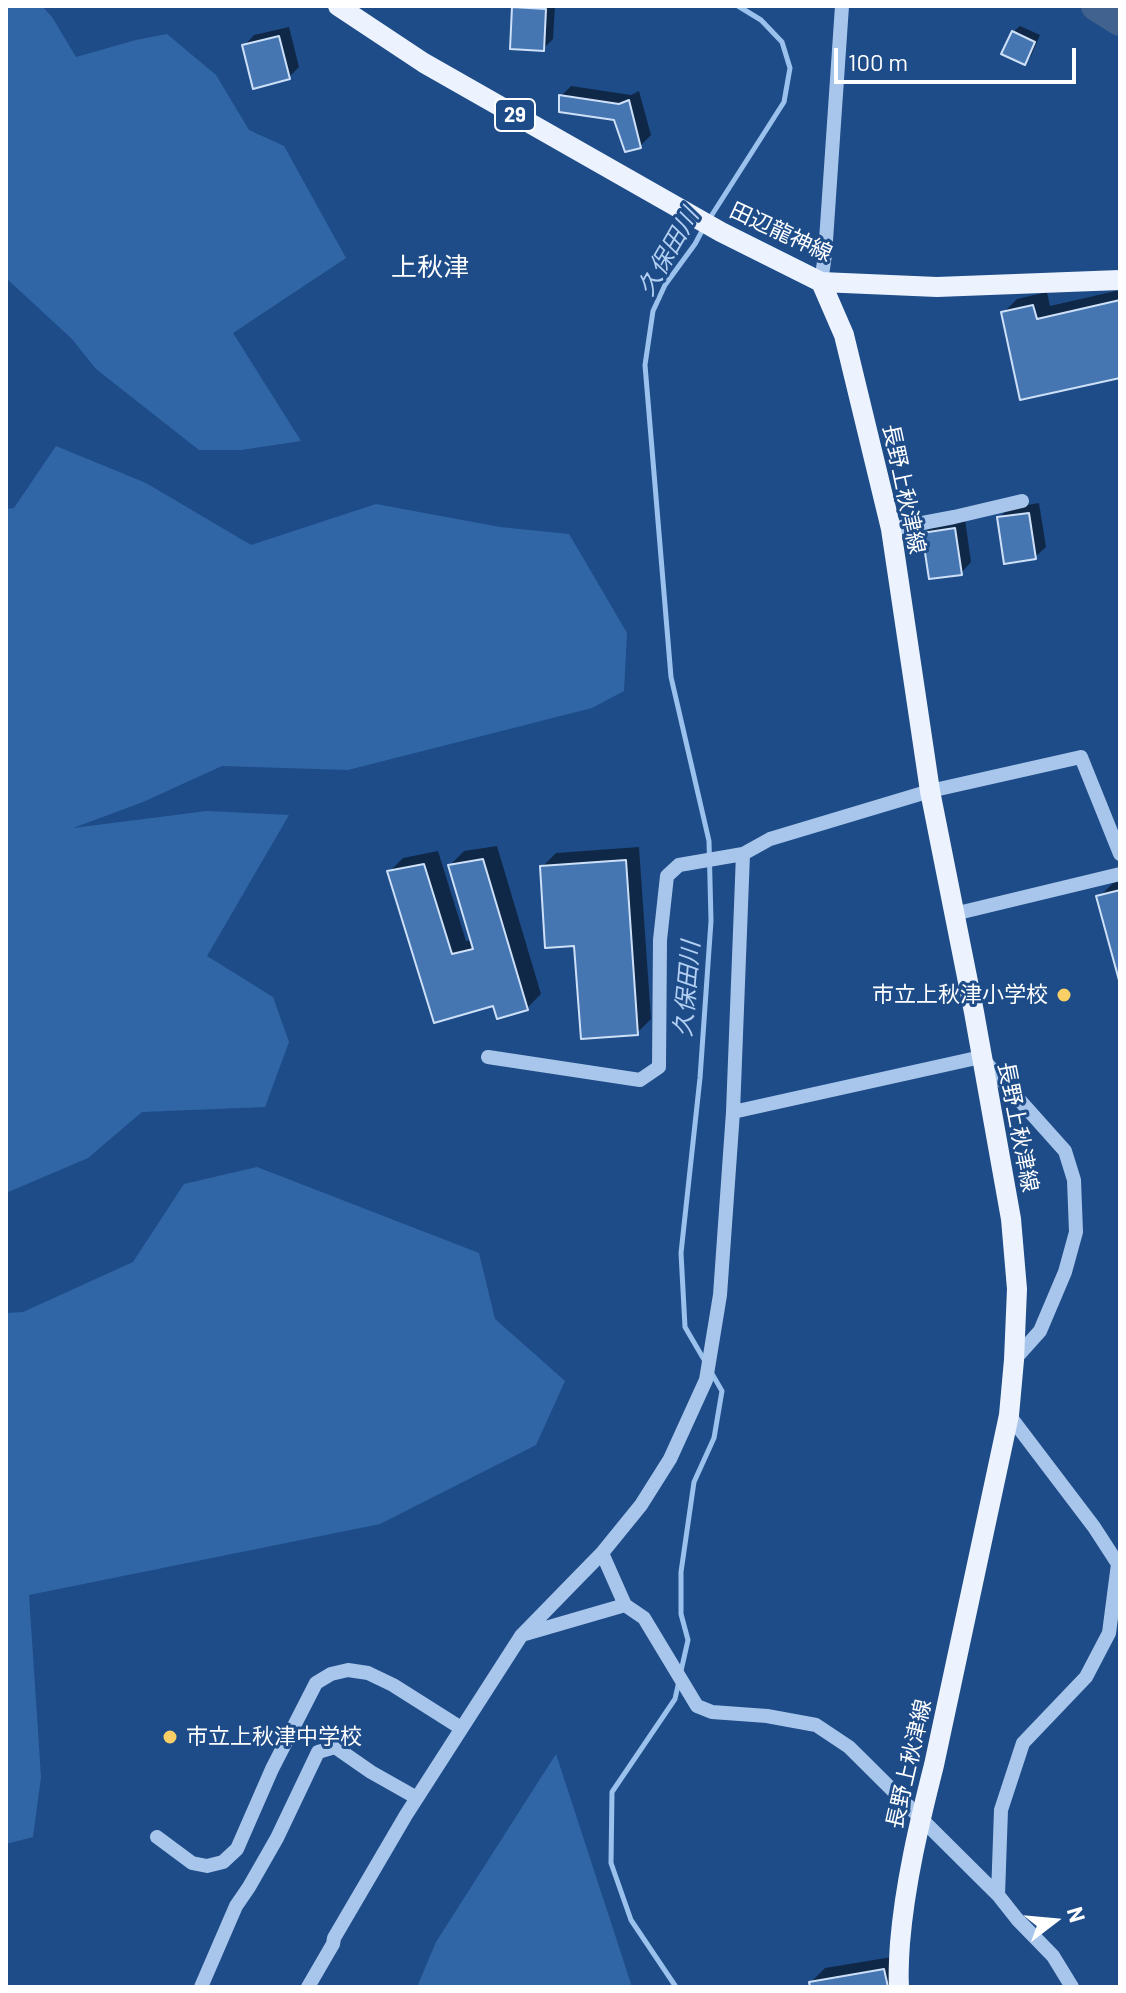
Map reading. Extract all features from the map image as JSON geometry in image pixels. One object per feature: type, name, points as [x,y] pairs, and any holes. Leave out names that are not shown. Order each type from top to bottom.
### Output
[{"type":"main road","name":"田辺龍神線","points":[[338,6],[424,63],[721,232],[821,282],[937,287],[1120,280]]},
{"type":"main road","name":"長野上秋津線","points":[[821,282],[844,335],[891,529],[930,791],[1011,1219],[1017,1289],[1009,1415],[920,1818],[903,1912],[899,1987]]},
{"type":"street","points":[[821,282],[842,6]]},
{"type":"street","points":[[891,529],[1022,501]]},
{"type":"street","points":[[488,1057],[640,1080],[659,1067],[660,940],[667,876],[679,865],[743,854],[770,839],[930,791],[1081,757],[1120,854]]},
{"type":"street","points":[[308,1987],[417,1798],[521,1636],[602,1553],[641,1505],[670,1459],[706,1380],[720,1295],[733,1112],[743,854]]},
{"type":"street","points":[[954,914],[1120,874]]},
{"type":"street","points":[[733,1112],[981,1057],[1065,1151],[1074,1180],[1076,1232],[1065,1272],[1040,1331],[1014,1360]]},
{"type":"street","points":[[998,1895],[1001,1810],[1023,1743],[1086,1677],[1109,1633],[1118,1564],[1094,1527],[1009,1415]]},
{"type":"street","points":[[602,1553],[625,1605],[644,1618],[697,1706],[712,1712],[767,1716],[816,1725],[849,1747],[998,1895],[1053,1956],[1072,1987]]},
{"type":"street","points":[[521,1636],[625,1605]]},
{"type":"street","points":[[157,1837],[192,1863],[207,1866],[223,1862],[237,1849],[272,1769],[316,1683],[331,1674],[348,1670],[368,1673],[461,1728]]},
{"type":"street","points":[[201,1987],[230,1917],[277,1838],[318,1752],[335,1747],[417,1798]]},
{"type":"shaded area","points":[[6,6],[42,6],[76,57],[167,34],[216,75],[249,130],[284,146],[346,258],[233,333],[301,441],[241,450],[199,450],[96,369],[72,339],[6,278]]},
{"type":"shaded area","points":[[56,446],[146,483],[251,545],[376,504],[500,527],[569,534],[627,633],[624,691],[592,708],[348,770],[222,766],[143,802],[73,828],[207,811],[289,815],[207,956],[273,997],[289,1042],[265,1107],[142,1112],[88,1158],[6,1193],[6,509],[14,508]]},
{"type":"shaded area","points":[[257,1167],[479,1253],[495,1319],[565,1381],[536,1445],[380,1524],[29,1595],[41,1777],[33,1837],[6,1844],[6,1313],[23,1312],[133,1262],[184,1184]]},
{"type":"shaded area","points":[[556,1754],[632,1987],[417,1987],[436,1942]]},
{"type":"building","points":[[512,7],[546,9],[544,51],[510,49]]},
{"type":"building","points":[[1012,31],[1035,42],[1025,65],[1001,54]]},
{"type":"building","points":[[279,36],[290,79],[253,89],[242,45]]},
{"type":"building","points":[[559,95],[619,104],[629,100],[641,148],[625,152],[614,120],[559,112]]},
{"type":"building","points":[[1120,300],[1120,378],[1020,400],[1001,312],[1033,305],[1037,319]]},
{"type":"building","points":[[1029,513],[1036,559],[1004,564],[997,517]]},
{"type":"building","points":[[955,528],[962,575],[929,579],[922,533]]},
{"type":"building","points":[[483,859],[528,1010],[497,1019],[493,1006],[434,1023],[387,871],[424,864],[452,954],[473,949],[448,865]]},
{"type":"building","points":[[626,860],[638,1035],[581,1039],[574,946],[545,948],[540,866]]},
{"type":"building","points":[[1120,890],[1120,984],[1096,896]]},
{"type":"building","points":[[884,1969],[888,1987],[810,1987],[809,1982]]},
{"type":"waterway","name":"久保田川","points":[[708,221],[784,102],[790,68],[782,42],[761,20],[738,6]]},
{"type":"waterway","points":[[1096,6],[1120,21]]},
{"type":"waterway","name":"久保田川","points":[[703,229],[665,285],[653,311],[645,365],[671,677],[709,841],[711,921],[700,1078],[681,1253],[685,1327],[706,1363]]},
{"type":"waterway","name":"久保田川","points":[[681,1671],[688,1640],[681,1614],[681,1572],[694,1482],[714,1438],[722,1391],[711,1372]]},
{"type":"waterway","name":"久保田川","points":[[676,1987],[631,1920],[611,1863],[612,1792],[675,1699],[679,1681]]},
{"type":"place","name":"市立上秋津小学校","points":[[1064,995]]},
{"type":"place","name":"市立上秋津中学校","points":[[170,1737]]},
{"type":"district","name":"上秋津","points":[[430,267]]}]
